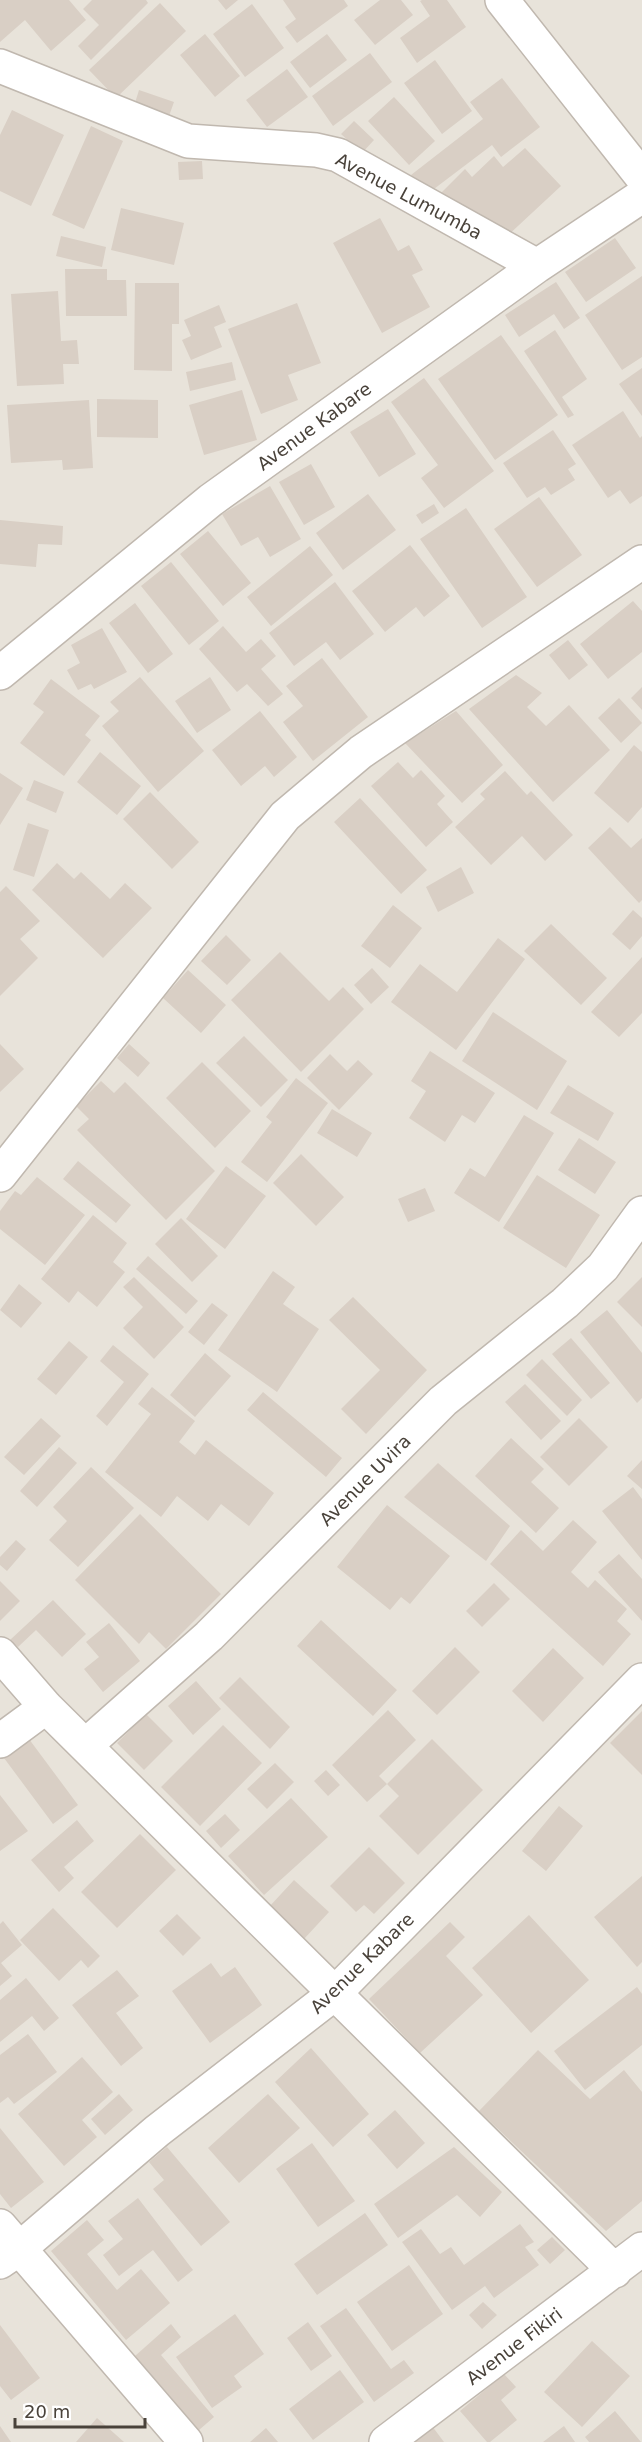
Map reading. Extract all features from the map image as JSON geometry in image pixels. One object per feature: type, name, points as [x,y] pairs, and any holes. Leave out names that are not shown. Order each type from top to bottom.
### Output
[{"type":"street","points":[[502,0],[642,177]]},
{"type":"street","name":"Avenue Lumumba","points":[[0,66],[188,141],[316,150],[338,155],[537,266]]},
{"type":"street","name":"Avenue Kabare","points":[[0,673],[211,500],[537,266],[642,196]]},
{"type":"street","points":[[0,1175],[285,816],[361,752],[642,562]]},
{"type":"street","name":"Avenue Uvira","points":[[86,1745],[209,1636],[443,1401],[565,1303],[603,1267],[642,1213]]},
{"type":"street","points":[[0,1654],[46,1707],[615,2271]]},
{"type":"street","name":"Avenue Kabare","points":[[6,2246],[334,1994],[642,1680]]},
{"type":"street","points":[[0,1742],[46,1707]]},
{"type":"street","points":[[6,2246],[186,2442]]},
{"type":"street","name":"Avenue Fikiri","points":[[386,2442],[642,2249]]},
{"type":"shaded area","points":[[0,0],[642,0],[642,2442],[0,2442]]},
{"type":"building","points":[[0,0],[69,0],[86,20],[51,51],[25,20],[0,42]]},
{"type":"building","points":[[92,0],[146,0],[148,3],[91,60],[78,46],[99,25],[83,9]]},
{"type":"building","points":[[218,0],[238,0],[226,10]]},
{"type":"building","points":[[283,0],[344,0],[348,6],[297,43],[285,27],[296,19]]},
{"type":"building","points":[[380,0],[401,0],[413,15],[375,45],[354,20]]},
{"type":"building","points":[[447,0],[466,27],[417,63],[400,38],[430,16],[420,1]]},
{"type":"building","points":[[160,3],[186,31],[116,98],[89,70]]},
{"type":"building","points":[[252,4],[284,48],[245,77],[213,34]]},
{"type":"building","points":[[205,34],[240,76],[215,97],[180,55]]},
{"type":"building","points":[[327,34],[347,60],[310,88],[290,62]]},
{"type":"building","points":[[370,53],[392,82],[333,126],[312,96]]},
{"type":"building","points":[[435,60],[472,111],[442,134],[404,83]]},
{"type":"building","points":[[287,69],[308,97],[267,127],[246,100]]},
{"type":"building","points":[[502,78],[540,127],[501,157],[492,145],[426,195],[411,175],[483,119],[470,102]]},
{"type":"building","points":[[139,90],[174,102],[169,116],[135,103]]},
{"type":"building","points":[[394,97],[435,141],[409,165],[368,121]]},
{"type":"building","points":[[12,110],[64,135],[31,206],[0,191],[0,135]]},
{"type":"building","points":[[354,121],[374,140],[362,153],[341,134]]},
{"type":"building","points":[[91,126],[123,141],[84,229],[52,215]]},
{"type":"building","points":[[525,148],[561,186],[505,238],[439,195],[465,169],[472,177],[494,156],[503,167]]},
{"type":"building","points":[[202,161],[203,179],[179,180],[178,162]]},
{"type":"building","points":[[121,208],[184,223],[174,265],[111,250]]},
{"type":"building","points":[[380,218],[398,251],[409,245],[423,270],[412,275],[430,307],[382,333],[333,243]]},
{"type":"building","points":[[61,236],[106,247],[102,267],[56,256]]},
{"type":"building","points":[[615,238],[636,268],[586,302],[565,272]]},
{"type":"building","points":[[65,269],[107,269],[107,280],[126,280],[127,316],[66,316]]},
{"type":"building","points":[[642,276],[642,357],[622,370],[585,315]]},
{"type":"building","points":[[556,282],[580,318],[564,329],[554,314],[519,337],[505,315]]},
{"type":"building","points":[[135,283],[179,283],[179,324],[172,324],[172,371],[134,370]]},
{"type":"building","points":[[58,291],[61,341],[77,340],[79,364],[63,364],[64,384],[17,386],[11,294]]},
{"type":"building","points":[[297,303],[321,363],[288,375],[298,400],[261,414],[228,329]]},
{"type":"building","points":[[219,305],[226,322],[214,327],[222,347],[191,360],[182,340],[191,336],[184,320]]},
{"type":"building","points":[[555,330],[587,379],[562,397],[574,415],[568,418],[524,351]]},
{"type":"building","points":[[501,335],[558,415],[495,460],[438,379]]},
{"type":"building","points":[[232,362],[236,380],[190,391],[186,372]]},
{"type":"building","points":[[642,368],[642,416],[619,384]]},
{"type":"building","points":[[424,378],[494,471],[444,508],[421,478],[438,465],[391,402]]},
{"type":"building","points":[[242,390],[257,440],[204,455],[189,405]]},
{"type":"building","points":[[97,399],[158,400],[158,438],[97,437]]},
{"type":"building","points":[[89,400],[93,468],[63,470],[62,460],[11,463],[7,405]]},
{"type":"building","points":[[388,409],[416,454],[379,477],[350,432]]},
{"type":"building","points":[[623,411],[640,438],[642,436],[642,496],[630,504],[620,490],[608,498],[572,445]]},
{"type":"building","points":[[553,430],[576,464],[568,469],[575,480],[551,495],[545,487],[527,498],[503,463]]},
{"type":"building","points":[[311,464],[335,507],[304,525],[279,482]]},
{"type":"building","points":[[270,486],[301,539],[270,557],[258,537],[241,546],[222,514]]},
{"type":"building","points":[[368,494],[396,530],[343,570],[316,533]]},
{"type":"building","points":[[539,497],[582,555],[537,587],[494,529]]},
{"type":"building","points":[[434,504],[439,513],[422,524],[416,515]]},
{"type":"building","points":[[466,508],[527,597],[482,628],[420,539]]},
{"type":"building","points":[[0,520],[63,526],[62,545],[38,544],[36,567],[0,564]]},
{"type":"building","points":[[208,531],[251,583],[223,606],[180,554]]},
{"type":"building","points":[[410,545],[450,596],[424,617],[416,607],[385,632],[352,591]]},
{"type":"building","points":[[310,546],[333,575],[271,626],[247,597]]},
{"type":"building","points":[[171,562],[219,621],[189,645],[141,586]]},
{"type":"building","points":[[335,582],[374,634],[340,660],[326,642],[294,666],[269,633]]},
{"type":"building","points":[[633,601],[642,611],[642,652],[608,679],[580,644]]},
{"type":"building","points":[[135,603],[173,654],[148,673],[109,623]]},
{"type":"building","points":[[223,626],[246,652],[261,639],[276,656],[261,669],[283,694],[268,706],[247,684],[237,692],[199,649]]},
{"type":"building","points":[[102,628],[127,672],[94,689],[91,684],[78,690],[67,670],[80,663],[71,645]]},
{"type":"building","points":[[568,640],[588,665],[569,680],[549,655]]},
{"type":"building","points":[[322,658],[368,717],[313,761],[283,722],[303,706],[286,686]]},
{"type":"building","points":[[516,675],[542,693],[527,707],[546,726],[569,705],[610,750],[553,802],[469,709]]},
{"type":"building","points":[[140,677],[204,751],[158,792],[102,726],[119,711],[110,702]]},
{"type":"building","points":[[210,677],[231,710],[197,733],[175,701]]},
{"type":"building","points":[[51,679],[100,716],[85,735],[91,740],[64,776],[20,743],[44,712],[33,704]]},
{"type":"building","points":[[642,687],[642,710],[631,698]]},
{"type":"building","points":[[619,698],[642,723],[621,743],[598,718]]},
{"type":"building","points":[[260,711],[297,757],[274,777],[265,766],[241,786],[212,750]]},
{"type":"building","points":[[456,711],[503,765],[462,803],[405,743]]},
{"type":"building","points":[[634,745],[642,752],[642,807],[628,823],[594,793]]},
{"type":"building","points":[[100,752],[141,786],[117,815],[77,782]]},
{"type":"building","points":[[398,762],[413,778],[421,770],[445,796],[437,804],[453,822],[426,847],[371,786]]},
{"type":"building","points":[[505,771],[527,795],[531,791],[573,835],[545,861],[522,836],[491,865],[455,827],[485,799],[480,794]]},
{"type":"building","points":[[0,773],[23,788],[0,825]]},
{"type":"building","points":[[34,780],[64,792],[56,813],[26,800]]},
{"type":"building","points":[[150,792],[199,842],[172,869],[123,819]]},
{"type":"building","points":[[360,798],[427,870],[401,894],[334,822]]},
{"type":"building","points":[[28,823],[49,830],[34,877],[13,870]]},
{"type":"building","points":[[610,827],[631,848],[642,838],[642,900],[639,903],[588,848]]},
{"type":"building","points":[[57,863],[74,879],[81,872],[110,899],[125,883],[152,908],[103,958],[32,890]]},
{"type":"building","points":[[461,867],[474,893],[438,912],[426,887]]},
{"type":"building","points":[[6,886],[40,921],[20,939],[38,958],[0,996],[0,892]]},
{"type":"building","points":[[393,905],[422,928],[390,968],[361,946]]},
{"type":"building","points":[[633,910],[642,918],[642,936],[630,950],[612,934]]},
{"type":"building","points":[[551,924],[607,978],[581,1005],[524,951]]},
{"type":"building","points":[[226,935],[251,960],[227,985],[201,961]]},
{"type":"building","points":[[498,938],[525,959],[456,1050],[391,1002],[420,964],[457,992]]},
{"type":"building","points":[[280,952],[329,1001],[343,987],[364,1009],[301,1072],[231,1000]]},
{"type":"building","points":[[642,957],[642,1013],[619,1037],[591,1012]]},
{"type":"building","points":[[372,968],[389,987],[371,1004],[354,985]]},
{"type":"building","points":[[188,970],[226,1005],[201,1033],[163,998]]},
{"type":"building","points":[[493,1012],[567,1061],[537,1110],[462,1061]]},
{"type":"building","points":[[244,1036],[288,1080],[261,1107],[216,1063]]},
{"type":"building","points":[[0,1044],[24,1069],[0,1092]]},
{"type":"building","points":[[129,1044],[150,1063],[138,1077],[117,1058]]},
{"type":"building","points":[[430,1051],[495,1093],[475,1123],[462,1115],[445,1142],[409,1118],[426,1091],[411,1081]]},
{"type":"building","points":[[330,1054],[347,1071],[358,1060],[373,1074],[339,1110],[307,1078]]},
{"type":"building","points":[[202,1062],[251,1111],[215,1148],[166,1098]]},
{"type":"building","points":[[296,1078],[328,1103],[267,1182],[241,1162],[272,1122],[266,1117]]},
{"type":"building","points":[[101,1081],[114,1093],[125,1082],[215,1171],[166,1220],[77,1130],[89,1119],[76,1106]]},
{"type":"building","points":[[568,1085],[614,1113],[598,1141],[550,1113]]},
{"type":"building","points":[[332,1109],[372,1133],[357,1157],[317,1133]]},
{"type":"building","points":[[524,1115],[554,1133],[499,1222],[454,1193],[470,1168],[485,1177]]},
{"type":"building","points":[[579,1138],[616,1162],[595,1194],[558,1170]]},
{"type":"building","points":[[301,1154],[344,1197],[316,1226],[273,1183]]},
{"type":"building","points":[[78,1161],[131,1205],[116,1223],[63,1179]]},
{"type":"building","points":[[226,1166],[266,1196],[225,1249],[186,1219]]},
{"type":"building","points":[[537,1175],[600,1215],[566,1268],[503,1228]]},
{"type":"building","points":[[37,1177],[85,1215],[45,1265],[0,1229],[0,1211],[15,1191],[21,1195]]},
{"type":"building","points":[[425,1188],[435,1211],[408,1222],[398,1199]]},
{"type":"building","points":[[93,1215],[127,1243],[113,1262],[125,1272],[97,1307],[78,1291],[69,1303],[41,1279]]},
{"type":"building","points":[[181,1218],[218,1256],[192,1282],[155,1244]]},
{"type":"building","points":[[148,1256],[198,1301],[186,1314],[136,1269]]},
{"type":"building","points":[[273,1271],[295,1287],[283,1304],[319,1329],[277,1392],[218,1350]]},
{"type":"building","points":[[134,1277],[184,1327],[154,1359],[123,1328],[143,1307],[123,1287]]},
{"type":"building","points":[[642,1277],[642,1327],[617,1302]]},
{"type":"building","points":[[19,1284],[42,1303],[21,1328],[0,1310]]},
{"type":"building","points":[[353,1297],[427,1370],[366,1434],[341,1409],[380,1370],[329,1320]]},
{"type":"building","points":[[212,1303],[228,1315],[204,1345],[188,1332]]},
{"type":"building","points":[[607,1310],[642,1353],[642,1398],[637,1403],[580,1332]]},
{"type":"building","points":[[571,1338],[610,1383],[591,1399],[552,1354]]},
{"type":"building","points":[[69,1341],[88,1357],[56,1395],[37,1379]]},
{"type":"building","points":[[113,1345],[149,1374],[107,1426],[96,1416],[124,1382],[100,1361]]},
{"type":"building","points":[[205,1353],[231,1376],[195,1417],[170,1395]]},
{"type":"building","points":[[542,1359],[582,1400],[567,1416],[526,1375]]},
{"type":"building","points":[[525,1384],[561,1421],[541,1440],[505,1402]]},
{"type":"building","points":[[152,1387],[195,1421],[179,1442],[195,1455],[206,1440],[274,1493],[249,1526],[221,1504],[208,1521],[177,1496],[161,1517],[105,1472],[151,1414],[138,1404]]},
{"type":"building","points":[[263,1392],[342,1458],[326,1477],[247,1410]]},
{"type":"building","points":[[41,1418],[61,1436],[24,1475],[4,1457]]},
{"type":"building","points":[[579,1418],[608,1447],[569,1486],[540,1457]]},
{"type":"building","points":[[511,1438],[544,1469],[531,1482],[559,1508],[536,1533],[475,1476]]},
{"type":"building","points":[[59,1447],[77,1463],[37,1507],[20,1491]]},
{"type":"building","points":[[642,1460],[642,1489],[627,1476]]},
{"type":"building","points":[[438,1463],[510,1526],[486,1561],[404,1497]]},
{"type":"building","points":[[91,1467],[134,1508],[78,1567],[49,1540],[67,1521],[53,1507]]},
{"type":"building","points":[[633,1487],[642,1499],[642,1560],[602,1511]]},
{"type":"building","points":[[387,1505],[450,1556],[410,1604],[401,1597],[390,1610],[337,1567]]},
{"type":"building","points":[[140,1514],[221,1594],[166,1649],[149,1632],[139,1644],[75,1580]]},
{"type":"building","points":[[573,1520],[597,1542],[571,1572],[588,1588],[595,1580],[627,1609],[617,1621],[631,1634],[603,1666],[490,1564],[521,1530],[543,1551]]},
{"type":"building","points":[[16,1540],[26,1549],[7,1571],[0,1565],[0,1557]]},
{"type":"building","points":[[619,1554],[642,1579],[642,1621],[598,1572]]},
{"type":"building","points":[[0,1581],[20,1601],[0,1621]]},
{"type":"building","points":[[494,1583],[510,1599],[482,1627],[466,1611]]},
{"type":"building","points":[[53,1600],[86,1634],[62,1657],[36,1630],[18,1647],[10,1640]]},
{"type":"building","points":[[321,1620],[397,1690],[373,1716],[297,1646]]},
{"type":"building","points":[[109,1623],[140,1661],[103,1692],[84,1669],[99,1657],[86,1642]]},
{"type":"building","points":[[455,1647],[480,1672],[437,1715],[412,1691]]},
{"type":"building","points":[[553,1648],[584,1678],[543,1722],[512,1691]]},
{"type":"building","points":[[240,1677],[290,1727],[270,1749],[219,1698]]},
{"type":"building","points":[[196,1681],[221,1709],[193,1735],[168,1706]]},
{"type":"building","points":[[388,1710],[416,1740],[379,1776],[387,1784],[367,1802],[332,1765]]},
{"type":"building","points":[[642,1711],[642,1775],[610,1743]]},
{"type":"building","points":[[146,1714],[173,1741],[144,1770],[117,1743]]},
{"type":"building","points":[[223,1725],[262,1763],[200,1826],[161,1787]]},
{"type":"building","points":[[29,1739],[78,1805],[53,1824],[4,1758]]},
{"type":"building","points":[[432,1739],[483,1790],[418,1855],[379,1816],[399,1796],[387,1784]]},
{"type":"building","points":[[275,1763],[294,1782],[267,1809],[247,1789]]},
{"type":"building","points":[[326,1770],[340,1785],[328,1796],[314,1781]]},
{"type":"building","points":[[0,1795],[28,1831],[0,1851]]},
{"type":"building","points":[[291,1798],[328,1837],[264,1895],[228,1856]]},
{"type":"building","points":[[559,1806],[583,1826],[546,1871],[522,1851]]},
{"type":"building","points":[[225,1814],[240,1830],[221,1848],[206,1831]]},
{"type":"building","points":[[77,1820],[94,1841],[64,1867],[74,1878],[59,1892],[31,1860]]},
{"type":"building","points":[[140,1834],[176,1870],[117,1928],[81,1892]]},
{"type":"building","points":[[369,1847],[405,1883],[374,1914],[364,1905],[356,1912],[330,1886]]},
{"type":"building","points":[[642,1876],[642,1962],[637,1967],[594,1917]]},
{"type":"building","points":[[294,1880],[329,1912],[304,1939],[269,1907]]},
{"type":"building","points":[[53,1908],[100,1956],[88,1968],[81,1960],[59,1981],[20,1940]]},
{"type":"building","points":[[177,1914],[201,1938],[183,1956],[159,1931]]},
{"type":"building","points":[[529,1915],[589,1980],[531,2033],[472,1968]]},
{"type":"building","points":[[3,1921],[22,1945],[1,1963],[12,1976],[0,1986],[0,1924]]},
{"type":"building","points":[[450,1922],[465,1937],[446,1956],[483,1995],[420,2053],[369,1999]]},
{"type":"building","points":[[211,1963],[221,1977],[235,1967],[262,2005],[210,2043],[172,1991]]},
{"type":"building","points":[[117,1970],[139,1996],[116,2013],[143,2048],[121,2066],[72,2005]]},
{"type":"building","points":[[26,1978],[59,2018],[44,2031],[32,2016],[0,2042],[0,2000]]},
{"type":"building","points":[[637,1987],[642,1994],[642,2045],[585,2090],[554,2051]]},
{"type":"building","points":[[28,2034],[57,2072],[14,2104],[8,2097],[0,2103],[0,2055]]},
{"type":"building","points":[[311,2048],[369,2114],[333,2147],[275,2082]]},
{"type":"building","points":[[538,2050],[590,2099],[624,2070],[642,2092],[642,2201],[606,2231],[479,2111]]},
{"type":"building","points":[[82,2057],[113,2092],[82,2120],[97,2137],[64,2166],[18,2114]]},
{"type":"building","points":[[119,2094],[133,2110],[105,2135],[91,2119]]},
{"type":"building","points":[[268,2094],[300,2128],[239,2183],[208,2148]]},
{"type":"building","points":[[395,2110],[425,2143],[397,2169],[367,2135]]},
{"type":"building","points":[[0,2128],[44,2182],[11,2208],[0,2194]]},
{"type":"building","points":[[312,2143],[355,2201],[318,2227],[276,2169]]},
{"type":"building","points":[[167,2147],[230,2222],[201,2246],[153,2189],[164,2180],[149,2162]]},
{"type":"building","points":[[454,2147],[502,2192],[480,2217],[457,2195],[398,2238],[374,2204]]},
{"type":"building","points":[[138,2198],[193,2270],[178,2282],[153,2250],[119,2276],[103,2255],[123,2239],[108,2221]]},
{"type":"building","points":[[365,2213],[388,2245],[317,2295],[294,2264]]},
{"type":"building","points":[[87,2220],[104,2240],[87,2254],[117,2290],[141,2269],[170,2303],[126,2340],[51,2251]]},
{"type":"building","points":[[520,2224],[534,2242],[525,2247],[539,2265],[494,2298],[485,2286],[452,2310],[402,2242],[421,2229],[440,2254],[451,2247],[464,2265]]},
{"type":"building","points":[[552,2237],[565,2250],[550,2264],[537,2250]]},
{"type":"building","points":[[409,2265],[443,2314],[392,2351],[357,2302]]},
{"type":"building","points":[[483,2302],[497,2315],[482,2329],[469,2315]]},
{"type":"building","points":[[346,2308],[391,2369],[404,2360],[414,2373],[374,2402],[320,2326]]},
{"type":"building","points":[[235,2314],[264,2354],[234,2376],[242,2387],[212,2408],[176,2357]]},
{"type":"building","points":[[308,2322],[332,2356],[311,2371],[287,2338]]},
{"type":"building","points":[[171,2324],[181,2337],[161,2355],[214,2417],[199,2430],[135,2356]]},
{"type":"building","points":[[0,2325],[40,2378],[11,2400],[0,2386]]},
{"type":"building","points":[[592,2341],[630,2376],[582,2427],[544,2392]]},
{"type":"building","points":[[340,2370],[364,2402],[313,2440],[289,2409]]},
{"type":"building","points":[[504,2374],[516,2387],[501,2400],[517,2420],[487,2442],[460,2411]]},
{"type":"building","points":[[615,2411],[641,2442],[589,2442],[585,2437]]},
{"type":"building","points":[[97,2418],[124,2442],[76,2442]]},
{"type":"building","points":[[429,2422],[444,2442],[410,2442]]},
{"type":"building","points":[[0,2426],[11,2442],[0,2442]]},
{"type":"building","points":[[564,2426],[575,2442],[543,2442]]},
{"type":"building","points":[[266,2428],[278,2442],[250,2442]]}]
